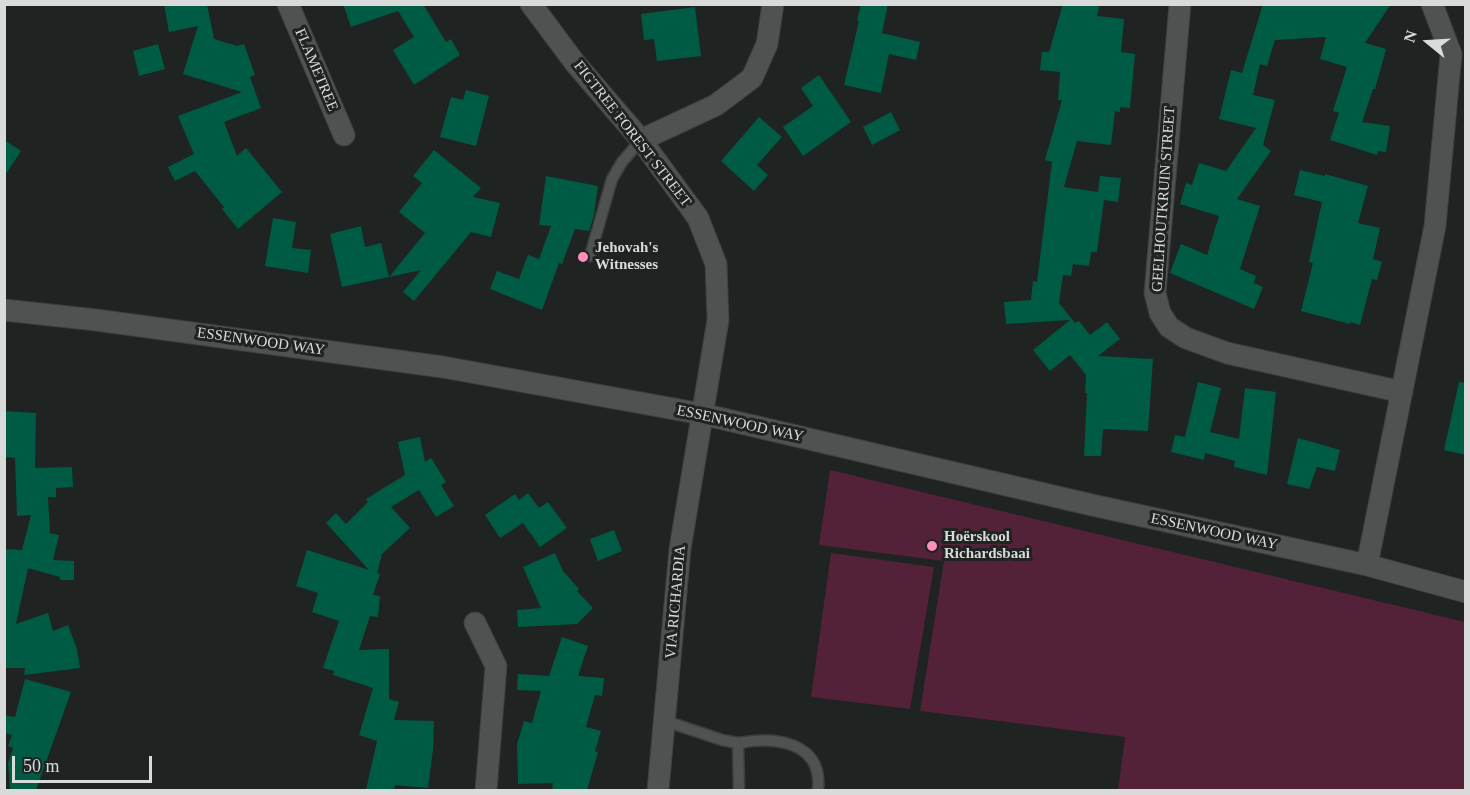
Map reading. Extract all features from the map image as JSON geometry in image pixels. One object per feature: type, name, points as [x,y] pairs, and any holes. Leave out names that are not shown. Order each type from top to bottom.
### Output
[{"type":"street","name":"FLAMETREE","points":[[288,4],[344,135]]},
{"type":"street","name":"FIGTREE FOREST STREET","points":[[531,4],[575,63],[640,140],[698,218],[716,264],[718,320],[702,414]]},
{"type":"street","points":[[640,140],[716,105],[752,78],[767,44],[773,4]]},
{"type":"street","name":"GEELHOUTKRUIN STREET","points":[[1180,4],[1155,293],[1160,313],[1169,327],[1186,338],[1227,352],[1402,392]]},
{"type":"street","points":[[1368,566],[1435,225],[1451,54],[1432,4]]},
{"type":"street","name":"ESSENWOOD WAY","points":[[4,310],[96,320],[443,367],[702,414],[1092,505],[1368,566],[1466,592]]},
{"type":"street","name":"VIA RICHARDIA","points":[[658,790],[680,549],[702,414]]},
{"type":"street","points":[[474,623],[496,666],[486,790]]},
{"type":"lane","points":[[590,256],[612,179],[621,162],[640,140]]},
{"type":"lane","points":[[665,720],[722,740],[738,743],[778,740],[794,746],[810,757],[816,766],[819,778],[818,790]]},
{"type":"lane","points":[[738,743],[739,790]]},
{"type":"shaded area","name":"Hoërskool Richardsbaai","points":[[830,470],[1465,622],[1465,790],[1118,790],[1125,737],[920,711],[944,561],[819,545]]},
{"type":"shaded area","points":[[831,553],[934,567],[910,709],[811,697]]},
{"type":"building","points":[[164,4],[207,4],[214,39],[237,46],[244,44],[255,75],[250,77],[261,108],[224,122],[237,156],[246,148],[282,192],[238,229],[222,209],[224,207],[195,171],[175,181],[168,167],[194,154],[178,116],[242,92],[183,74],[198,26],[169,32]]},
{"type":"building","points":[[343,4],[423,4],[446,42],[451,39],[460,55],[414,85],[393,50],[414,37],[398,11],[351,27]]},
{"type":"building","points":[[861,4],[888,4],[882,33],[920,42],[916,60],[889,54],[881,93],[844,85]]},
{"type":"building","points":[[1063,4],[1100,4],[1097,16],[1124,19],[1121,52],[1135,54],[1130,108],[1120,107],[1120,112],[1115,111],[1111,145],[1077,141],[1064,187],[1098,192],[1100,176],[1121,178],[1118,202],[1104,200],[1097,252],[1091,252],[1089,266],[1073,264],[1071,276],[1063,275],[1059,303],[1075,323],[1079,321],[1090,335],[1107,322],[1120,339],[1098,356],[1153,359],[1148,431],[1103,429],[1101,456],[1084,456],[1086,375],[1070,355],[1050,371],[1033,350],[1070,320],[1006,324],[1004,302],[1031,300],[1033,281],[1037,282],[1052,162],[1045,160],[1062,100],[1058,100],[1060,72],[1040,70],[1042,52],[1049,52]]},
{"type":"building","points":[[1263,4],[1391,4],[1365,43],[1386,49],[1375,89],[1373,89],[1362,122],[1390,126],[1386,152],[1378,151],[1377,155],[1330,140],[1339,113],[1333,111],[1347,67],[1320,59],[1326,37],[1275,40],[1267,66],[1260,64],[1253,95],[1275,100],[1263,145],[1271,151],[1237,199],[1260,206],[1240,269],[1256,276],[1254,283],[1263,287],[1254,309],[1170,273],[1181,244],[1207,255],[1219,216],[1180,204],[1186,183],[1192,185],[1199,163],[1226,171],[1256,128],[1219,119],[1231,70],[1242,73]]},
{"type":"building","points":[[695,7],[701,56],[657,61],[654,39],[644,40],[641,14]]},
{"type":"building","points":[[158,44],[165,69],[139,76],[133,51]]},
{"type":"building","points":[[819,75],[851,122],[803,156],[783,127],[813,106],[801,88]]},
{"type":"building","points":[[466,90],[489,96],[476,146],[440,137],[451,97],[463,100]]},
{"type":"building","points":[[891,112],[900,130],[872,145],[863,127]]},
{"type":"building","points":[[759,117],[782,137],[757,165],[768,175],[754,191],[721,161]]},
{"type":"building","points":[[4,140],[21,151],[4,177]]},
{"type":"building","points":[[434,150],[481,188],[473,197],[500,203],[491,237],[471,232],[414,301],[403,292],[421,270],[389,277],[425,233],[399,212],[422,183],[413,176]]},
{"type":"building","points":[[1300,170],[1325,176],[1325,174],[1368,186],[1358,223],[1380,228],[1373,259],[1382,262],[1377,280],[1372,279],[1360,325],[1301,311],[1313,263],[1309,262],[1322,202],[1294,195]]},
{"type":"building","points":[[546,176],[598,186],[589,231],[575,229],[562,264],[559,263],[542,310],[490,289],[497,271],[519,279],[528,255],[539,259],[551,226],[539,225]]},
{"type":"building","points":[[273,218],[296,222],[292,248],[311,250],[308,273],[265,266]]},
{"type":"building","points":[[361,226],[365,247],[381,243],[389,277],[342,287],[330,234]]},
{"type":"building","points":[[1198,382],[1221,388],[1210,432],[1239,439],[1245,388],[1276,392],[1267,475],[1234,467],[1235,461],[1205,453],[1204,460],[1171,452],[1175,435],[1185,437]]},
{"type":"building","points":[[1459,382],[1466,383],[1466,455],[1444,450]]},
{"type":"building","points":[[4,411],[36,413],[35,468],[72,467],[73,487],[56,488],[56,497],[48,497],[50,533],[59,535],[53,560],[74,561],[74,580],[60,580],[60,577],[28,568],[16,624],[48,613],[53,631],[68,625],[77,649],[80,668],[24,675],[25,668],[4,668],[4,549],[22,550],[31,515],[17,516],[15,458],[4,457]]},
{"type":"building","points":[[420,437],[425,462],[431,458],[446,482],[441,485],[454,506],[436,517],[419,490],[391,507],[410,528],[382,554],[377,573],[380,574],[373,595],[380,596],[378,617],[370,616],[359,650],[389,649],[389,699],[399,702],[394,720],[434,721],[428,788],[395,785],[394,790],[366,790],[377,741],[359,735],[373,688],[333,675],[334,671],[323,668],[339,621],[312,612],[318,593],[296,586],[307,550],[369,570],[326,523],[336,513],[346,524],[368,502],[366,499],[405,475],[398,442]]},
{"type":"building","points":[[1298,438],[1340,450],[1335,471],[1317,467],[1309,489],[1287,484]]},
{"type":"building","points":[[528,493],[539,508],[548,502],[567,528],[540,547],[523,523],[500,538],[485,515],[515,494],[519,500]]},
{"type":"building","points":[[614,530],[622,551],[598,561],[590,539]]},
{"type":"building","points":[[555,553],[563,571],[593,608],[577,624],[518,627],[517,610],[541,608],[523,567]]},
{"type":"building","points":[[562,637],[588,646],[578,676],[604,678],[602,696],[595,695],[586,727],[601,731],[595,751],[598,752],[587,790],[552,790],[553,783],[518,784],[517,744],[524,721],[532,723],[541,691],[517,690],[518,674],[549,676]]},
{"type":"building","points":[[25,679],[71,692],[36,790],[10,790],[8,763],[13,748],[8,746],[12,735],[4,733],[4,715],[15,717]]},
{"type":"place","name":"Jehovah's Witnesses","points":[[583,257]]},
{"type":"place","name":"Hoërskool Richardsbaai","points":[[932,546]]}]
